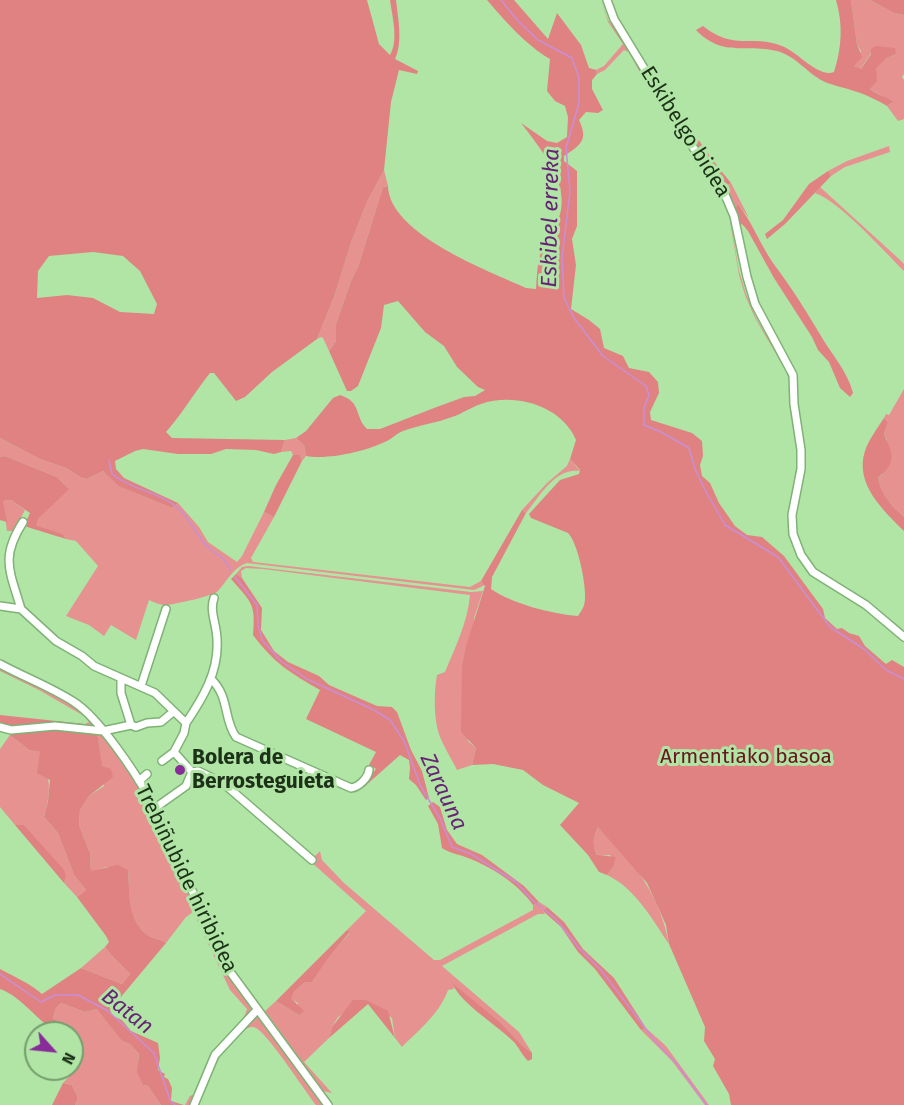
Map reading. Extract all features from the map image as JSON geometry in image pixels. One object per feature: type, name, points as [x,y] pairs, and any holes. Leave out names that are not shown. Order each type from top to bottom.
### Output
[{"type":"street","name":"Eskibelgo bidea","points":[[607,0],[614,19],[667,106],[723,190],[734,216],[755,304],[793,375],[801,469],[792,515],[793,534],[801,555],[813,572],[866,605],[904,638]]},
{"type":"street","points":[[23,522],[13,538],[8,565],[21,609],[56,641],[82,656],[93,666],[155,693],[186,723]]},
{"type":"street","points":[[162,761],[174,752],[184,733],[186,723],[211,679],[216,660],[217,639],[212,605],[214,597]]},
{"type":"street","points":[[0,606],[21,609]]},
{"type":"street","points":[[141,686],[166,609]]},
{"type":"street","name":"Trebiñubide hiribidea","points":[[0,664],[72,701],[87,712],[103,731],[139,781],[154,808],[221,957],[234,980],[328,1105]]},
{"type":"street","points":[[121,678],[121,693],[131,725]]},
{"type":"street","points":[[211,679],[218,686],[236,737],[351,788],[356,787],[368,775],[369,770]]},
{"type":"street","points":[[0,727],[11,730],[55,726],[103,731],[161,722],[173,712]]},
{"type":"street","points":[[174,752],[192,772]]},
{"type":"street","points":[[192,772],[198,771],[224,783],[312,860]]},
{"type":"street","points":[[154,808],[186,786],[192,772]]},
{"type":"street","points":[[139,781],[147,774]]},
{"type":"street","points":[[194,1105],[215,1055],[257,1010]]},
{"type":"shaded area","points":[[601,0],[608,20],[630,48],[724,201],[646,84],[629,52],[624,50],[605,70],[597,74],[596,70],[604,66],[623,44],[608,22]]},
{"type":"shaded area","points":[[851,0],[870,0],[894,13],[904,15],[904,74],[902,77],[904,80],[904,119],[898,121],[887,106],[892,103],[870,89],[876,81],[876,67],[896,54],[872,49],[860,70],[854,66],[861,51],[857,44]]},
{"type":"shaded area","points":[[690,136],[727,186],[731,183],[749,218],[738,204],[733,212]]},
{"type":"shaded area","points":[[889,146],[890,152],[845,167],[831,176],[828,171],[847,161]]},
{"type":"shaded area","points":[[384,170],[388,186],[383,187],[358,267],[336,324],[336,341],[329,351],[323,338],[317,339],[367,202]]},
{"type":"shaded area","points":[[820,187],[904,264],[904,271],[848,216],[815,193]]},
{"type":"shaded area","points":[[729,215],[739,271],[746,294],[756,318],[788,372],[799,451],[790,520],[804,564],[860,603],[904,643],[859,604],[809,572],[795,553],[788,521],[797,462],[797,448],[790,410],[789,380],[755,318],[745,295],[739,275]]},
{"type":"shaded area","points":[[904,389],[904,517],[888,500],[878,478],[883,474],[887,440],[884,434],[888,422],[884,418],[886,414],[889,415]]},
{"type":"shaded area","points":[[0,438],[40,459],[66,468],[82,478],[87,479],[103,471],[120,486],[172,508],[178,503],[199,527],[208,542],[237,562],[264,512],[274,517],[251,558],[253,562],[470,587],[481,581],[485,585],[474,590],[247,563],[234,572],[214,594],[167,605],[149,600],[136,640],[111,625],[104,636],[89,625],[66,616],[98,566],[76,541],[66,539],[63,534],[37,527],[38,519],[68,488],[57,477],[5,456],[0,457]]},
{"type":"shaded area","points":[[296,438],[304,445],[306,456],[302,461],[300,455],[293,455],[291,451],[281,452],[285,440]]},
{"type":"shaded area","points":[[570,459],[580,471],[571,471],[555,478],[526,513],[522,510],[547,483],[567,466]]},
{"type":"shaded area","points":[[11,500],[25,510],[14,531],[7,531],[3,501]]},
{"type":"shaded area","points":[[248,566],[471,592],[483,591],[474,618],[468,741],[476,748],[472,765],[457,770],[438,733],[435,701],[437,675],[445,672],[453,654],[464,624],[470,595],[263,569],[246,568],[241,571],[242,578],[236,574],[242,567]]},
{"type":"shaded area","points":[[0,667],[65,700],[87,717],[97,728],[85,727],[85,724],[89,722],[84,716],[0,671]]},
{"type":"shaded area","points":[[97,732],[103,735],[141,788],[222,965],[251,1008],[249,1016],[225,1039],[193,1105],[185,1105],[190,1096],[195,1094],[212,1054],[221,1042],[241,1022],[247,1009],[230,990],[193,912],[186,917],[166,943],[147,935],[135,920],[132,912],[128,870],[106,867],[91,872],[90,853],[79,825],[80,810],[89,796],[104,786]]},
{"type":"shaded area","points":[[10,735],[29,750],[40,752],[49,784],[44,817],[58,833],[74,875],[86,890],[77,897],[64,883],[66,877],[24,825],[15,825],[0,807],[0,749]]},
{"type":"shaded area","points":[[598,827],[623,852],[644,880],[659,911],[669,944],[634,896],[607,875],[613,867],[610,855],[598,856],[596,852],[594,838]]},
{"type":"shaded area","points":[[320,851],[322,860],[344,883],[434,960],[440,960],[533,910],[533,905],[539,902],[547,907],[543,911],[545,914],[538,914],[442,966],[519,1032],[532,1053],[499,1021],[453,985],[454,989],[448,990],[434,1014],[402,1047],[395,1038],[392,1018],[366,1000],[338,1017],[329,1038],[304,1062],[332,1093],[323,1091],[265,1011],[276,1001],[299,1015],[298,1003],[290,998],[305,982],[312,982],[328,957],[350,933],[347,930],[366,911],[310,861]]},
{"type":"shaded area","points":[[105,947],[130,974],[122,984],[81,968]]},
{"type":"shaded area","points":[[61,1003],[85,1012],[97,1009],[101,1012],[122,1041],[130,1044],[139,1054],[138,1062],[143,1085],[148,1086],[161,1105],[75,1105],[78,1098],[72,1085],[63,1083],[65,1081],[84,1081],[84,1021],[58,1021],[53,1018],[56,1008]]},
{"type":"shaded area","points":[[254,1017],[258,1017],[324,1105],[316,1105],[262,1032],[252,1027],[243,1031],[225,1049],[210,1076],[199,1105],[196,1105],[214,1060]]},
{"type":"shaded area","points":[[646,1028],[666,1046],[709,1105],[705,1105],[672,1061],[641,1030]]},
{"type":"green space","points":[[0,0],[367,0],[379,44],[390,55],[394,35],[390,0],[396,0],[399,38],[395,59],[418,71],[417,74],[399,70],[391,102],[384,170],[367,202],[317,339],[272,372],[245,397],[236,401],[214,373],[210,373],[166,432],[172,438],[285,440],[281,452],[274,454],[256,450],[226,449],[211,454],[178,454],[143,449],[115,461],[116,469],[124,478],[178,503],[172,508],[119,486],[103,471],[87,479],[82,478],[66,468],[40,459],[0,438]],"holes":[[[93,252],[123,256],[140,271],[157,304],[154,314],[120,312],[93,298],[67,295],[37,298],[38,271],[49,256]]]},
{"type":"green space","name":"Armentiako basoa","points":[[487,0],[514,0],[548,39],[557,13],[581,45],[589,68],[596,70],[597,74],[592,80],[592,89],[603,110],[598,113],[586,112],[579,120],[583,138],[564,156],[564,161],[577,171],[577,226],[572,239],[576,265],[571,309],[600,329],[604,348],[623,356],[629,368],[649,372],[658,382],[659,393],[650,412],[651,420],[692,433],[702,441],[703,456],[700,465],[702,476],[710,483],[719,503],[735,526],[747,535],[762,537],[784,556],[823,609],[825,618],[837,629],[842,628],[859,636],[865,646],[886,664],[892,660],[904,667],[904,1105],[731,1105],[729,1094],[713,1066],[715,1059],[704,1041],[705,1027],[669,944],[666,925],[647,883],[598,827],[594,841],[597,855],[616,857],[607,875],[599,872],[588,855],[560,825],[579,803],[543,785],[523,770],[493,764],[472,765],[476,748],[461,732],[462,667],[466,646],[485,586],[481,581],[522,510],[526,513],[492,577],[491,589],[521,604],[557,613],[578,616],[584,606],[583,574],[572,538],[568,533],[531,518],[529,514],[560,480],[579,474],[580,470],[570,459],[576,440],[560,418],[536,405],[522,401],[494,401],[481,404],[452,417],[403,431],[379,445],[348,454],[326,457],[306,456],[304,445],[296,438],[306,431],[333,398],[340,395],[352,401],[367,429],[380,429],[464,397],[475,396],[485,390],[478,387],[457,367],[444,346],[425,332],[398,301],[384,305],[381,328],[358,386],[347,391],[329,351],[336,341],[336,324],[358,267],[383,187],[388,186],[393,203],[405,220],[422,235],[466,261],[526,288],[536,289],[540,257],[560,216],[562,199],[560,187],[550,164],[521,123],[547,141],[557,143],[567,137],[568,117],[565,106],[555,101],[547,91],[550,59],[524,40]]},
{"type":"green space","points":[[836,0],[851,0],[857,44],[862,57],[854,66],[861,69],[871,54],[871,49],[876,46],[895,48],[896,54],[887,58],[876,68],[877,81],[870,89],[893,102],[887,106],[875,99],[823,81],[784,53],[765,49],[725,47],[706,39],[696,30],[703,26],[724,38],[761,41],[782,46],[821,71],[834,72],[841,36]]},
{"type":"green space","points":[[870,0],[904,0],[904,15],[894,13]]},
{"type":"green space","points":[[655,85],[659,85],[731,183],[726,186]]},
{"type":"green space","points":[[828,171],[831,176],[785,224],[767,239],[765,234],[783,220],[809,184]]},
{"type":"green space","points":[[738,204],[768,256],[800,301],[844,372],[853,393],[850,397],[840,388],[829,362],[818,350],[748,231],[735,221],[733,212]]},
{"type":"green space","points":[[884,418],[888,422],[884,434],[892,458],[891,463],[878,478],[888,500],[904,517],[904,531],[880,506],[867,486],[864,475],[865,451]]},
{"type":"green space","points":[[293,455],[300,455],[302,461],[274,517],[264,512]]},
{"type":"green space","points":[[5,456],[57,477],[69,489],[38,519],[37,526],[63,534],[66,539],[24,526],[30,513],[11,500],[3,501],[7,522],[0,520],[0,457]]},
{"type":"green space","points":[[236,574],[242,578],[262,608],[261,630],[274,651],[288,662],[319,676],[329,685],[377,706],[392,707],[397,712],[411,750],[422,771],[429,798],[426,800],[409,779],[409,760],[400,755],[364,787],[363,785],[376,769],[369,765],[376,752],[306,719],[320,690],[283,667],[253,635],[253,609],[248,598],[231,579]]},
{"type":"green space","points":[[0,715],[85,724],[85,727],[0,726]]},
{"type":"green space","points":[[41,728],[97,732],[102,766],[111,769],[113,777],[89,796],[80,810],[79,825],[90,853],[91,871],[118,865],[128,870],[130,904],[135,920],[147,935],[166,943],[110,1010],[113,1016],[122,1020],[131,1031],[158,1043],[160,1058],[158,1070],[165,1074],[164,1077],[168,1079],[172,1088],[171,1101],[184,1105],[161,1105],[148,1086],[143,1085],[137,1072],[139,1054],[130,1044],[122,1041],[97,1009],[85,1012],[61,1003],[56,1008],[53,1018],[58,1021],[42,1021],[16,998],[0,989],[0,969],[42,994],[81,968],[122,984],[130,974],[105,947],[109,942],[106,936],[77,897],[86,890],[74,875],[58,833],[44,817],[50,780],[37,773],[40,752],[29,750],[10,735],[14,731]]},
{"type":"green space","points":[[433,802],[440,807],[447,830],[457,844],[482,855],[524,886],[539,902],[533,905],[512,883],[486,866],[442,848],[438,824],[428,806]]},
{"type":"green space","points":[[15,825],[24,825],[64,870],[66,877],[64,883]]},
{"type":"green space","points":[[547,907],[564,922],[583,949],[614,978],[646,1028],[641,1030],[595,969],[578,952],[561,927],[543,911]]},
{"type":"green space","points":[[347,930],[350,932],[312,982],[305,982],[294,992],[291,998],[304,1011],[299,1015],[276,1001]]},
{"type":"green space","points":[[452,983],[499,1021],[532,1053],[532,1059],[528,1061],[514,1042],[471,1006],[456,991]]},
{"type":"green space","points":[[353,1000],[366,1000],[388,1011],[395,1038],[368,1004],[329,1038],[332,1027]]},
{"type":"green space","points":[[63,1083],[72,1085],[78,1098],[75,1105],[52,1105]]},
{"type":"waterway","name":"Eskibel erreka","points":[[501,0],[538,40],[572,58],[579,78],[579,103],[566,148],[570,191],[562,258],[564,298],[574,318],[603,356],[646,386],[649,395],[644,408],[644,425],[689,448],[695,469],[725,525],[778,557],[830,627],[864,649],[886,670],[904,679]]},
{"type":"waterway","name":"Zarauna","points":[[109,460],[112,474],[128,484],[163,498],[178,508],[205,544],[223,559],[231,570]]},
{"type":"waterway","name":"Zarauna","points":[[235,577],[257,605],[258,625],[262,640],[281,661],[307,679],[374,710],[390,720],[404,741],[421,787],[440,818],[452,847],[471,854],[516,882],[533,901],[555,918],[579,948],[601,970],[655,1041],[677,1064],[706,1105]]},
{"type":"waterway","name":"Batan","points":[[0,974],[41,1002],[55,995],[78,995],[108,1011],[154,1053],[170,1100],[175,1105]]},
{"type":"place","name":"Bolera de Berrosteguieta","points":[[180,770]]}]
